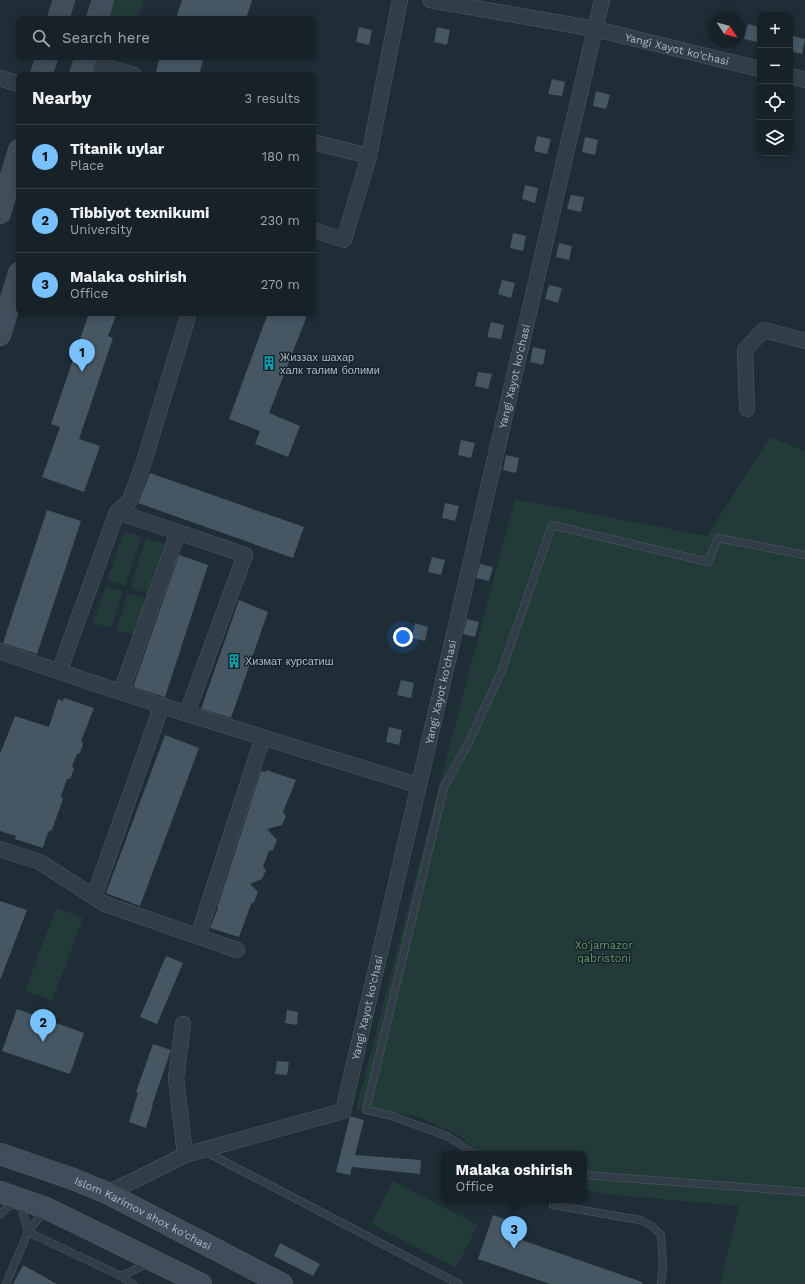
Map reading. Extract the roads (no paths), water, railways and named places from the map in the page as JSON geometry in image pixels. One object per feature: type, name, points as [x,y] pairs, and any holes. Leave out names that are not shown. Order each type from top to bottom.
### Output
[{"type":"main road","points":[[59,16],[64,0]]},
{"type":"main road","points":[[98,16],[103,0]]},
{"type":"main road","points":[[42,72],[46,60]]},
{"type":"main road","points":[[0,213],[16,160]]},
{"type":"main road","points":[[0,335],[16,283]]},
{"type":"main road","name":"Islom Karimov shox ko'chasi","points":[[0,1154],[107,1193],[282,1284]]},
{"type":"main road","points":[[9,1195],[46,1208],[201,1284]]},
{"type":"street","points":[[316,231],[344,240],[369,156],[400,0]]},
{"type":"street","name":"Yangi Xayot ko'chasi","points":[[430,0],[595,29],[757,68]]},
{"type":"street","points":[[595,29],[602,0]]},
{"type":"street","name":"Yangi Xayot ko'chasi","points":[[107,1193],[185,1155],[343,1111],[595,29]]},
{"type":"street","points":[[83,64],[120,72]]},
{"type":"street","points":[[793,77],[805,80]]},
{"type":"street","points":[[0,78],[16,83]]},
{"type":"street","points":[[316,143],[369,156]]},
{"type":"street","points":[[59,672],[117,512],[130,502],[143,465],[188,316]]},
{"type":"street","points":[[747,409],[745,350],[764,330],[805,341]]},
{"type":"street","points":[[117,512],[245,555],[187,713]]},
{"type":"street","points":[[121,692],[178,532]]},
{"type":"street","points":[[0,651],[121,692],[418,785]]},
{"type":"street","points":[[94,897],[162,705]]},
{"type":"street","points":[[198,936],[263,737]]},
{"type":"street","points":[[0,849],[40,862],[104,904],[237,950]]},
{"type":"street","points":[[183,1024],[176,1078],[185,1155]]},
{"type":"lane","points":[[471,1151],[447,1136],[389,1115],[366,1110],[444,787],[469,742],[502,670],[552,525],[708,562],[718,538],[805,555]]},
{"type":"lane","points":[[201,1150],[460,1284]]},
{"type":"lane","points":[[587,1175],[805,1192]]},
{"type":"lane","points":[[0,1214],[9,1195]]},
{"type":"lane","points":[[9,1195],[28,1232],[121,1276],[133,1284]]},
{"type":"lane","points":[[553,1205],[640,1220],[652,1226],[661,1235],[663,1266],[661,1284]]},
{"type":"lane","points":[[6,1284],[28,1232],[46,1208]]},
{"type":"lane","points":[[121,1276],[154,1261]]},
{"type":"place","name":"Жиззах шахар халк талим болими","points":[[269,363]]},
{"type":"place","name":"Titanik uylar","points":[[82,372]]},
{"type":"place","name":"Хизмат курсатиш","points":[[234,661]]},
{"type":"place","name":"Tibbiyot texnikumi","points":[[43,1042]]},
{"type":"place","name":"Malaka oshirish","points":[[514,1249]]},
{"type":"park label","name":"Xo'jamazor qabristoni","points":[[604,951]]}]
